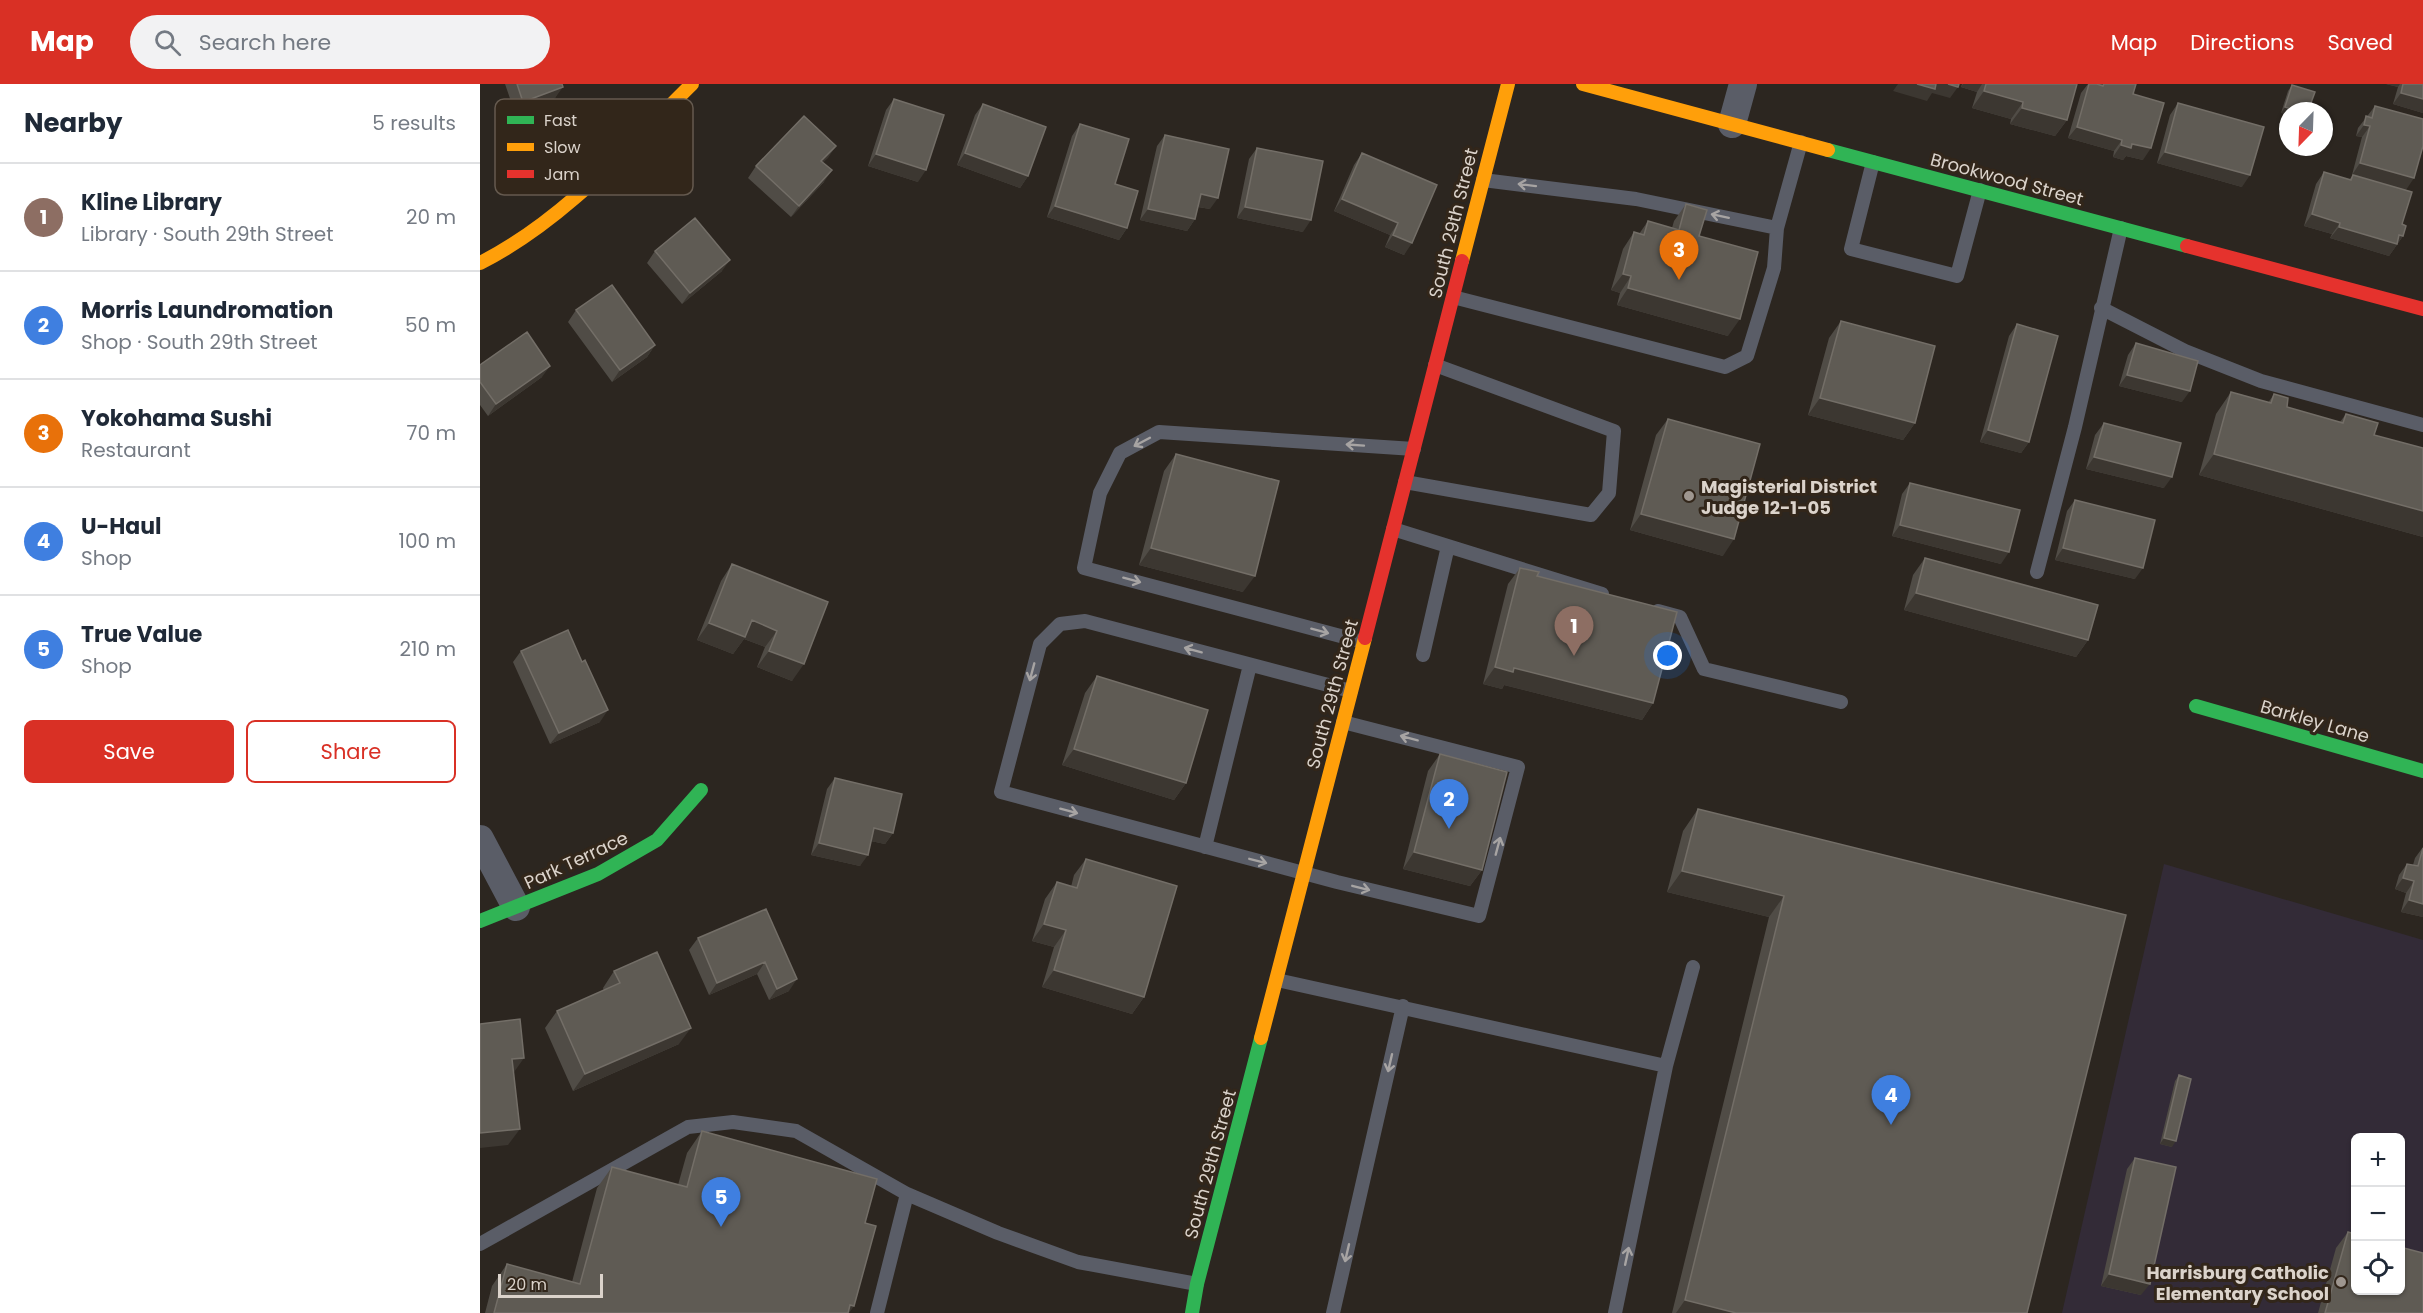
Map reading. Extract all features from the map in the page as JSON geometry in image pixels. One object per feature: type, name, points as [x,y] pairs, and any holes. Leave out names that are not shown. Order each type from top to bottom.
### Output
[{"type":"street","points":[[677,99],[692,84]]},
{"type":"street","name":"South 29th Street","points":[[1192,1313],[1197,1284],[1508,84]]},
{"type":"street","name":"Brookwood Street","points":[[1583,84],[2423,309]]},
{"type":"street","points":[[1732,124],[1743,84]]},
{"type":"street","points":[[480,263],[502,252],[579,195]]},
{"type":"street","name":"Barkley Lane","points":[[2196,706],[2423,771]]},
{"type":"street","name":"Park Terrace","points":[[480,921],[598,874],[657,840],[701,790]]},
{"type":"street","points":[[480,839],[516,907]]},
{"type":"lane","points":[[1453,297],[1725,367],[1747,356],[1774,268],[1777,228],[1801,142]]},
{"type":"lane","points":[[1873,162],[1851,249],[1957,276],[1980,190]]},
{"type":"lane","points":[[1483,180],[1636,199],[1777,228]]},
{"type":"lane","points":[[2037,572],[2075,427],[2121,228]]},
{"type":"lane","points":[[2101,309],[2185,351],[2261,381],[2423,425]]},
{"type":"lane","points":[[1405,482],[1591,515],[1609,493],[1614,431],[1435,365]]},
{"type":"lane","points":[[1364,643],[1084,568],[1100,493],[1120,453],[1159,432],[1414,449]]},
{"type":"lane","points":[[1393,529],[1613,597]]},
{"type":"lane","points":[[1423,655],[1448,546]]},
{"type":"lane","points":[[1647,607],[1680,617],[1704,669],[1841,702]]},
{"type":"lane","points":[[1343,722],[1518,766],[1479,916],[1205,848],[1001,792],[1040,644],[1060,624],[1086,621],[1351,692]]},
{"type":"lane","points":[[1205,848],[1250,665]]},
{"type":"lane","points":[[1615,1313],[1666,1066],[1693,967]]},
{"type":"lane","points":[[1277,980],[1403,1006],[1666,1066]]},
{"type":"lane","points":[[1333,1313],[1403,1006]]},
{"type":"lane","points":[[480,1244],[688,1127],[733,1122],[796,1131],[907,1194],[998,1233],[1078,1262],[1197,1284]]},
{"type":"lane","points":[[877,1313],[907,1194]]},
{"type":"shaded area","points":[[2164,864],[2423,940],[2423,1313],[2062,1313]]},
{"type":"building","points":[[517,84],[562,84],[563,87],[531,99],[522,99]]},
{"type":"building","points":[[1917,84],[1936,84],[1935,89]]},
{"type":"building","points":[[1986,84],[2077,84],[2067,120],[2022,108],[2023,102],[1984,91]]},
{"type":"building","points":[[2089,84],[2103,86],[2104,84],[2136,84],[2133,94],[2164,103],[2151,148],[2132,144],[2131,148],[2121,145],[2122,140],[2077,127]]},
{"type":"building","points":[[2403,84],[2423,84],[2423,99],[2401,93]]},
{"type":"building","points":[[2292,85],[2315,92],[2311,102],[2287,102]]},
{"type":"building","points":[[894,99],[944,115],[926,170],[876,154]]},
{"type":"building","points":[[2178,103],[2264,127],[2250,175],[2165,152]]},
{"type":"building","points":[[983,104],[1046,127],[1028,176],[965,153]]},
{"type":"building","points":[[2375,106],[2423,119],[2423,146],[2414,178],[2360,163],[2370,126],[2364,125],[2366,116],[2372,118]]},
{"type":"building","points":[[804,116],[836,146],[821,161],[832,170],[799,206],[756,166]]},
{"type":"building","points":[[1080,124],[1129,139],[1115,184],[1138,191],[1127,228],[1055,206]]},
{"type":"building","points":[[1165,135],[1229,149],[1218,198],[1201,194],[1195,219],[1148,209]]},
{"type":"building","points":[[1257,148],[1323,161],[1311,220],[1245,207]]},
{"type":"building","points":[[1362,153],[1437,185],[1412,243],[1393,235],[1398,223],[1342,199]]},
{"type":"building","points":[[2324,172],[2351,180],[2353,175],[2412,192],[2402,224],[2406,226],[2403,236],[2399,235],[2397,244],[2339,227],[2340,223],[2312,214]]},
{"type":"building","points":[[1686,204],[1707,210],[1699,236],[1758,252],[1740,319],[1628,288],[1631,276],[1623,274],[1634,232],[1644,235],[1648,221],[1679,230]]},
{"type":"building","points":[[695,218],[730,260],[690,293],[655,251]]},
{"type":"building","points":[[612,285],[655,345],[620,370],[576,310]]},
{"type":"building","points":[[1841,321],[1935,346],[1915,423],[1820,398]]},
{"type":"building","points":[[2017,324],[2058,336],[2029,442],[1988,430]]},
{"type":"building","points":[[527,332],[550,366],[496,404],[480,382],[480,365]]},
{"type":"building","points":[[2136,343],[2198,361],[2190,391],[2127,375]]},
{"type":"building","points":[[2231,392],[2271,403],[2274,394],[2288,398],[2287,407],[2343,423],[2346,414],[2378,423],[2374,435],[2423,448],[2423,511],[2214,454]]},
{"type":"building","name":"Magisterial District Judge 12-1-05","points":[[1668,419],[1760,444],[1734,539],[1641,514]]},
{"type":"building","points":[[2104,423],[2181,443],[2172,477],[2094,457]]},
{"type":"building","points":[[1176,454],[1279,481],[1255,576],[1151,548]]},
{"type":"building","points":[[1910,483],[2020,510],[2009,552],[1900,525]]},
{"type":"building","points":[[2075,500],[2155,520],[2143,568],[2063,548]]},
{"type":"building","points":[[1925,558],[2098,605],[2088,640],[1916,593]]},
{"type":"building","points":[[732,564],[828,602],[804,664],[769,651],[777,631],[752,620],[745,637],[709,623]]},
{"type":"building","points":[[1520,568],[1539,572],[1537,576],[1677,612],[1653,703],[1514,668],[1513,672],[1495,667]]},
{"type":"building","points":[[568,630],[608,710],[559,733],[521,651]]},
{"type":"building","points":[[1097,676],[1208,710],[1186,783],[1074,749]]},
{"type":"building","points":[[1440,754],[1507,772],[1482,870],[1414,852]]},
{"type":"building","points":[[835,778],[902,794],[893,833],[874,828],[868,855],[819,843]]},
{"type":"building","points":[[1698,809],[2126,915],[2027,1313],[1736,1313],[1685,1300],[1784,896],[1682,871]]},
{"type":"building","points":[[2423,848],[2423,904],[2409,900],[2414,881],[2403,878],[2407,864],[2418,866]]},
{"type":"building","points":[[1086,859],[1177,886],[1144,997],[1054,970],[1066,930],[1044,924],[1057,882],[1077,888]]},
{"type":"building","points":[[766,909],[797,979],[777,989],[765,962],[717,983],[698,938]]},
{"type":"building","points":[[657,952],[691,1028],[585,1074],[557,1011],[620,983],[614,971]]},
{"type":"building","points":[[520,1019],[524,1058],[512,1059],[520,1129],[480,1133],[480,1024]]},
{"type":"building","points":[[2179,1075],[2191,1079],[2176,1141],[2164,1138]]},
{"type":"building","points":[[702,1131],[877,1179],[865,1223],[876,1226],[854,1306],[850,1305],[848,1313],[494,1313],[507,1264],[580,1284],[612,1167],[687,1187]]},
{"type":"building","points":[[2135,1158],[2176,1167],[2150,1284],[2109,1274]]},
{"type":"building","name":"Harrisburg Catholic Elementary School","points":[[2348,1232],[2351,1233],[2351,1295],[2405,1295],[2405,1248],[2423,1253],[2423,1313],[2325,1313]]},
{"type":"traffic: fast","points":[[1828,150],[2187,246]]},
{"type":"traffic: fast","points":[[2196,706],[2423,771]]},
{"type":"traffic: fast","points":[[480,921],[598,874],[657,840],[701,790]]},
{"type":"traffic: fast","points":[[1192,1313],[1197,1284],[1261,1038]]},
{"type":"traffic: slow","points":[[677,99],[692,84]]},
{"type":"traffic: slow","points":[[1462,261],[1508,84]]},
{"type":"traffic: slow","points":[[1583,84],[1828,150]]},
{"type":"traffic: slow","points":[[480,263],[539,226],[578,195]]},
{"type":"traffic: slow","points":[[1261,1038],[1365,638]]},
{"type":"traffic: jam","points":[[2187,246],[2423,309]]},
{"type":"traffic: jam","points":[[1365,638],[1462,261]]},
{"type":"place","name":"Yokohama Sushi","points":[[1679,280]]},
{"type":"place","name":"Magisterial District Judge 12-1-05","points":[[1689,496]]},
{"type":"place","name":"Kline Library","points":[[1574,656]]},
{"type":"place","name":"Morris Laundromation","points":[[1449,829]]},
{"type":"place","name":"U-Haul","points":[[1891,1125]]},
{"type":"place","name":"True Value","points":[[721,1227]]},
{"type":"place","name":"Harrisburg Catholic Elementary School","points":[[2341,1282]]}]
